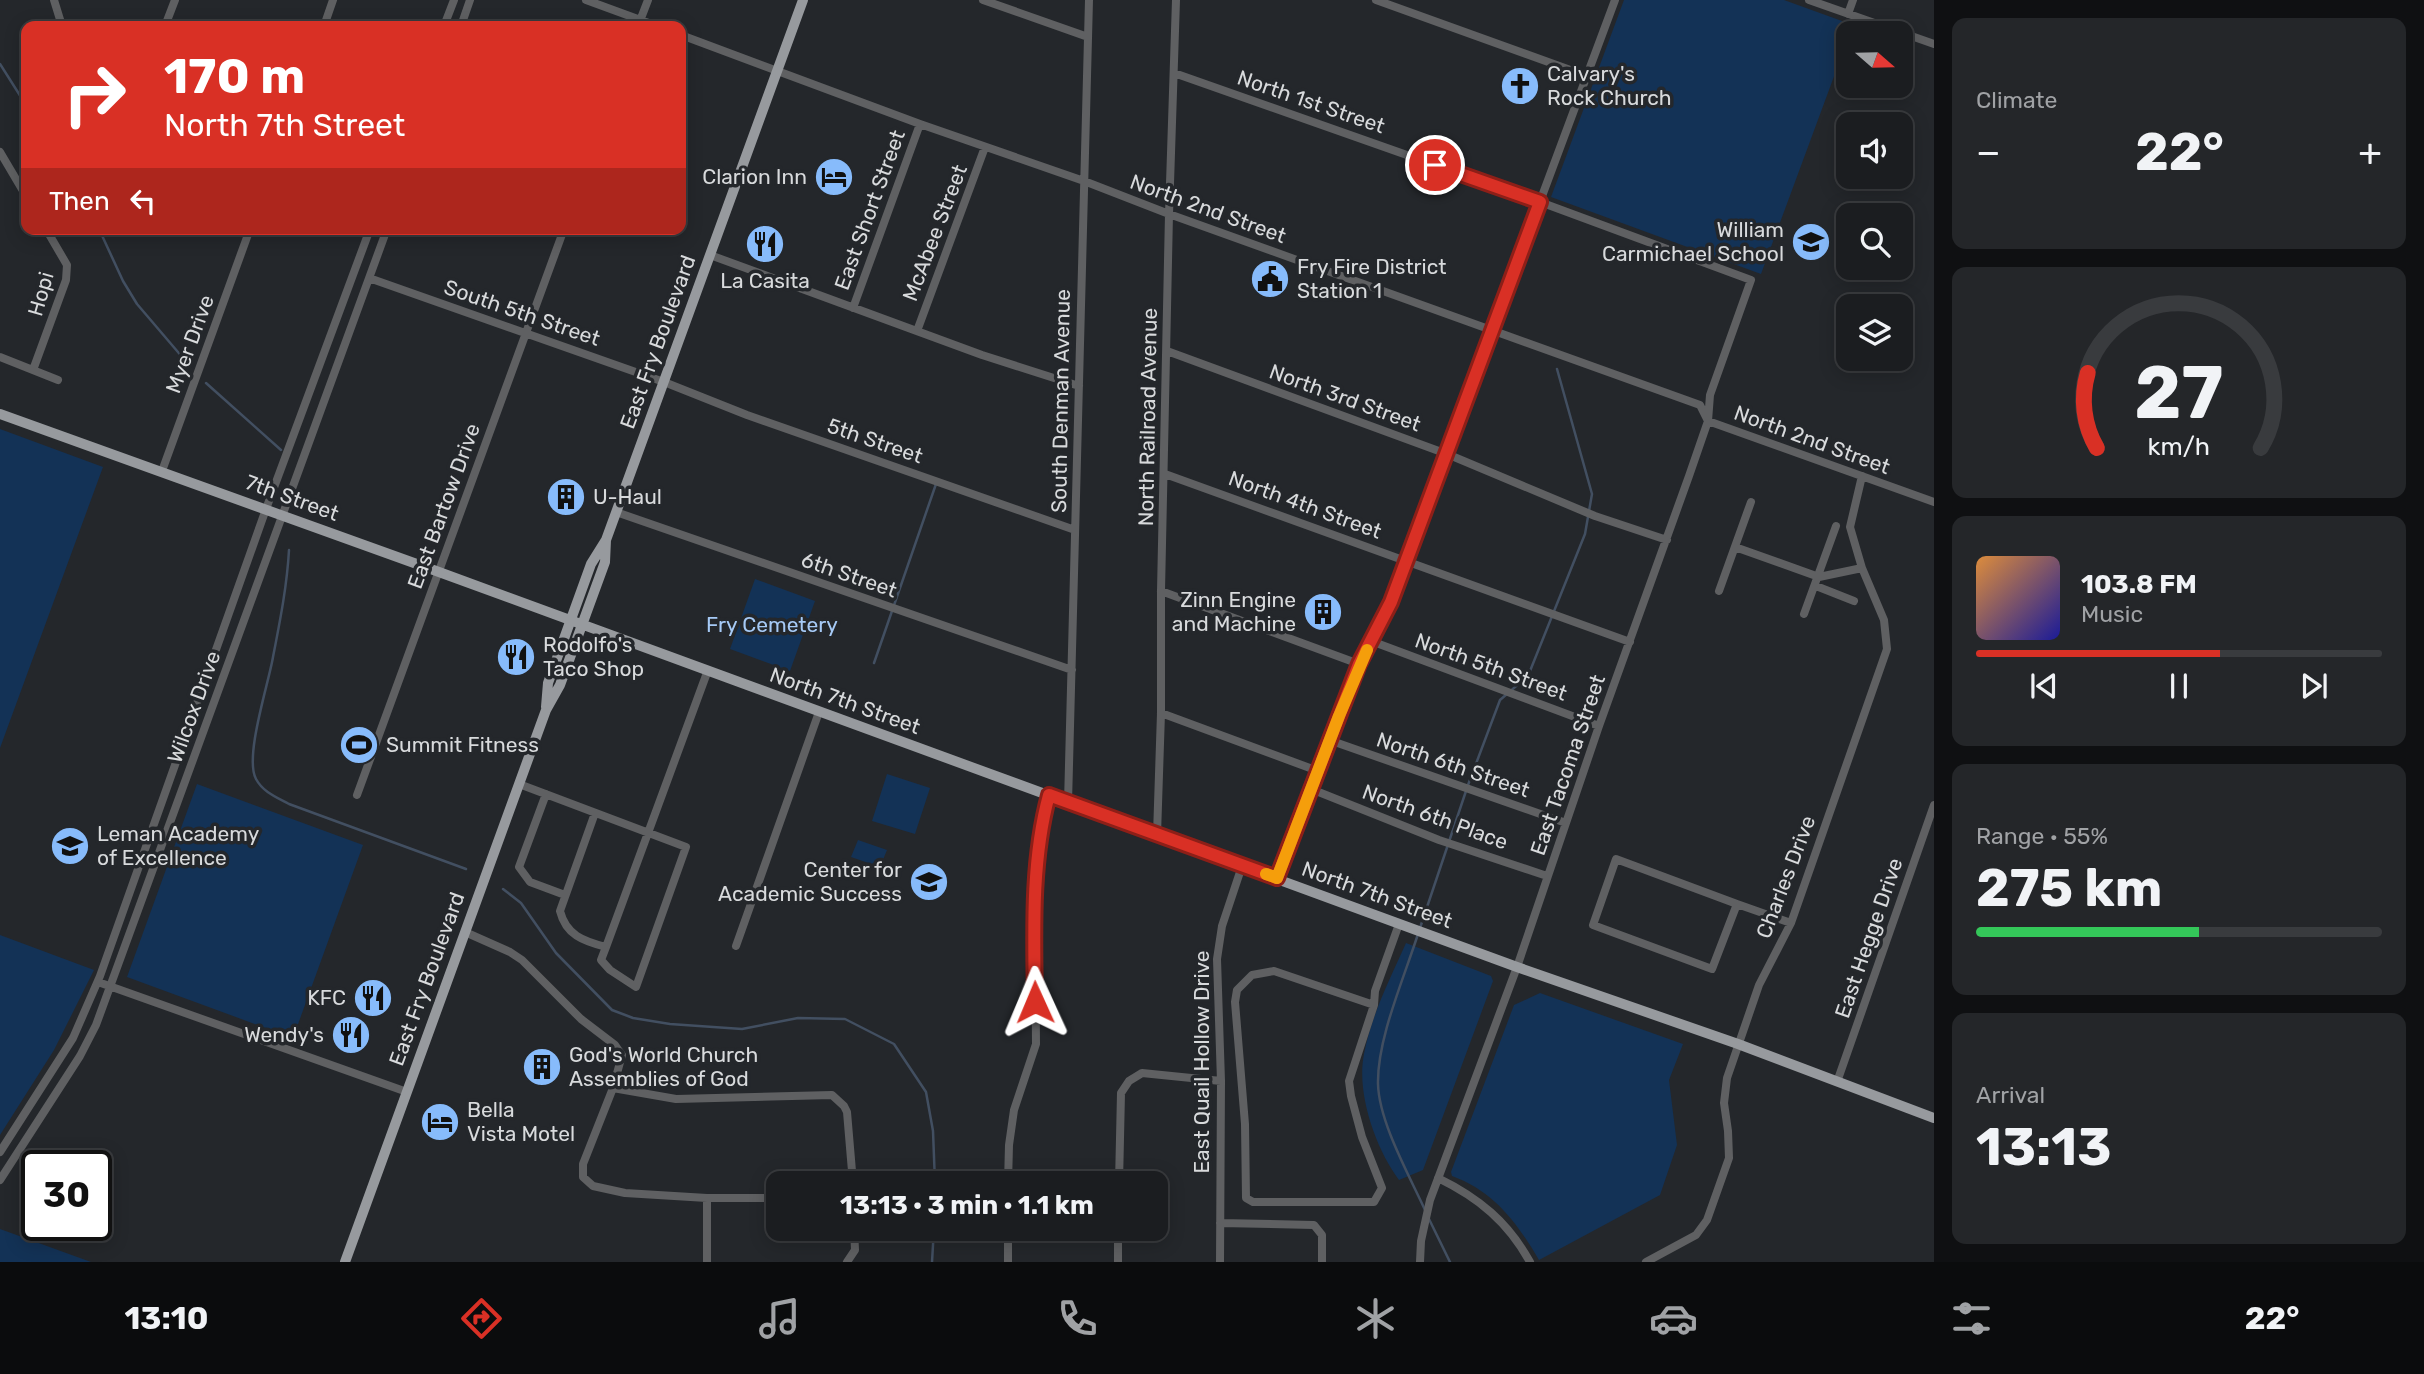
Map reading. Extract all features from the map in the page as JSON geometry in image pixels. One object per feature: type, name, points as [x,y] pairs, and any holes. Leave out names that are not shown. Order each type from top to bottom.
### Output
[{"type":"main road","name":"East Fry Boulevard","points":[[546,709],[548,683],[591,564],[606,540],[803,0]]},
{"type":"main road","name":"7th Street","points":[[0,414],[571,620]]},
{"type":"main road","name":"East Fry Boulevard","points":[[345,1262],[546,709],[560,685],[583,624],[605,562],[606,540]]},
{"type":"main road","name":"North 7th Street","points":[[571,620],[1517,967],[1738,1044],[1934,1118]]},
{"type":"street","points":[[54,0],[60,21]]},
{"type":"street","points":[[167,21],[175,0]]},
{"type":"street","points":[[326,21],[333,0]]},
{"type":"street","points":[[446,21],[454,0]]},
{"type":"street","points":[[463,21],[470,0]]},
{"type":"street","points":[[586,0],[634,21]]},
{"type":"street","points":[[640,21],[648,0]]},
{"type":"street","points":[[983,0],[1088,37]]},
{"type":"street","name":"South Denman Avenue","points":[[1068,803],[1089,0]]},
{"type":"street","name":"North Railroad Avenue","points":[[1157,835],[1169,214],[1176,0]]},
{"type":"street","points":[[1376,0],[1587,76]]},
{"type":"street","points":[[1277,878],[1359,664],[1391,602],[1615,0]]},
{"type":"street","points":[[1810,0],[1934,44]]},
{"type":"street","points":[[1849,14],[1853,0]]},
{"type":"street","name":"North 2nd Street","points":[[686,37],[920,124],[1700,405],[1708,421],[1934,502]]},
{"type":"street","name":"North 1st Street","points":[[1174,73],[1540,202],[1751,280]]},
{"type":"street","name":"East Short Street","points":[[853,308],[920,124]]},
{"type":"street","name":"McAbee Street","points":[[917,331],[985,147]]},
{"type":"street","points":[[0,152],[21,188]]},
{"type":"street","name":"Hopi","points":[[33,370],[60,302],[67,272],[67,265],[50,235]]},
{"type":"street","name":"Myer Drive","points":[[162,471],[248,235]]},
{"type":"street","name":"Wilcox Drive","points":[[0,1152],[73,1038],[98,982],[266,509],[368,235]]},
{"type":"street","name":"Wilcox Drive","points":[[0,1180],[80,1056],[96,1025],[385,235]]},
{"type":"street","name":"East Bartow Drive","points":[[357,795],[562,235]]},
{"type":"street","points":[[710,255],[917,331],[1079,386]]},
{"type":"street","name":"South 5th Street","points":[[369,278],[664,382]]},
{"type":"street","name":"East Tacoma Street","points":[[1420,1262],[1424,1219],[1517,967],[1599,726],[1667,540],[1708,421],[1710,395],[1751,280]]},
{"type":"street","name":"North 3rd Street","points":[[1167,351],[1447,454],[1595,516],[1667,540]]},
{"type":"street","points":[[0,357],[58,380]]},
{"type":"street","name":"5th Street","points":[[664,382],[747,415],[1075,530]]},
{"type":"street","name":"North 4th Street","points":[[1165,474],[1630,642]]},
{"type":"street","name":"Charles Drive","points":[[1646,1262],[1696,1235],[1707,1220],[1729,1158],[1724,1103],[1727,1078],[1759,985],[1791,923],[1887,649],[1884,620],[1862,568],[1850,527],[1862,476]]},
{"type":"street","points":[[1719,591],[1751,502]]},
{"type":"street","name":"6th Street","points":[[616,512],[1072,670]]},
{"type":"street","points":[[1804,614],[1836,526]]},
{"type":"street","points":[[1735,547],[1854,601]]},
{"type":"street","points":[[1817,582],[1862,568]]},
{"type":"street","points":[[1161,591],[1359,664]]},
{"type":"street","name":"North 5th Street","points":[[1371,641],[1599,726]]},
{"type":"street","points":[[519,784],[648,833],[686,847],[636,987],[610,970],[601,960],[606,947],[648,833],[708,670]]},
{"type":"street","points":[[736,946],[819,712]]},
{"type":"street","points":[[1161,713],[1318,771]]},
{"type":"street","name":"North 6th Street","points":[[1329,740],[1566,823]]},
{"type":"street","name":"North 6th Place","points":[[1311,789],[1439,839],[1547,876]]},
{"type":"street","points":[[546,794],[519,867],[530,883],[565,895]]},
{"type":"street","points":[[1009,1171],[1009,1145],[1014,1110],[1035,1044],[1036,894],[1040,828],[1049,795]]},
{"type":"street","name":"East Hegge Drive","points":[[1838,1082],[1934,805]]},
{"type":"street","points":[[595,813],[560,911],[563,924],[574,936],[606,947]]},
{"type":"street","points":[[1737,904],[1713,969],[1593,925],[1616,859],[1791,923]]},
{"type":"street","name":"East Quail Hollow Drive","points":[[1220,1262],[1221,1081],[1217,959],[1222,926],[1242,866]]},
{"type":"street","points":[[1374,1005],[1274,971],[1252,975],[1237,990],[1235,1002],[1245,1124],[1246,1198],[1253,1202],[1374,1202],[1382,1188],[1362,1137],[1349,1082],[1374,1005],[1375,991],[1399,924]]},
{"type":"street","points":[[465,932],[522,960],[581,1019],[615,1045],[622,1055],[583,1164],[583,1177],[593,1186],[625,1193],[766,1198]]},
{"type":"street","points":[[98,982],[407,1092]]},
{"type":"street","points":[[1218,1017],[1236,1018]]},
{"type":"street","points":[[1119,1171],[1121,1093],[1129,1081],[1142,1073],[1221,1081]]},
{"type":"street","points":[[612,1088],[676,1100],[832,1095],[844,1106],[852,1171]]},
{"type":"street","points":[[1438,1178],[1484,1205],[1504,1223],[1530,1262]]},
{"type":"street","points":[[706,1262],[707,1198]]},
{"type":"street","points":[[1220,1223],[1314,1224],[1322,1235],[1322,1262]]},
{"type":"street","points":[[847,1262],[855,1250],[855,1241]]},
{"type":"street","points":[[1008,1241],[1008,1262]]},
{"type":"street","points":[[1118,1241],[1118,1262]]},
{"type":"green space","points":[[1624,0],[1784,0],[1842,21],[1836,21],[1836,71],[1761,274],[1551,197]]},
{"type":"green space","points":[[0,429],[103,467],[0,748]]},
{"type":"green space","name":"Fry Cemetery","points":[[755,579],[815,601],[790,671],[730,649]]},
{"type":"green space","points":[[887,774],[930,788],[915,834],[872,821]]},
{"type":"green space","points":[[197,784],[363,845],[293,1038],[127,977]]},
{"type":"green space","points":[[858,840],[887,850],[880,867],[851,857]]},
{"type":"green space","points":[[0,935],[94,970],[54,1050],[0,1135]]},
{"type":"green space","points":[[1406,943],[1491,976],[1493,981],[1423,1170],[1399,1180],[1383,1153],[1370,1120],[1365,1103],[1362,1070],[1371,1026]]},
{"type":"green space","points":[[1540,993],[1683,1044],[1669,1080],[1677,1145],[1660,1195],[1539,1260],[1503,1210],[1480,1190],[1452,1176],[1451,1172],[1514,1005]]},
{"type":"green space","points":[[0,1229],[21,1237],[21,1241],[33,1241],[91,1262],[0,1262]]},
{"type":"waterway","points":[[0,64],[21,97]]},
{"type":"waterway","points":[[102,235],[137,304],[189,365]]},
{"type":"waterway","points":[[1468,785],[1500,700],[1528,676],[1585,534],[1592,494],[1557,369]]},
{"type":"waterway","points":[[206,383],[281,450]]},
{"type":"waterway","points":[[874,663],[936,484]]},
{"type":"waterway","points":[[289,550],[281,617],[255,737],[253,768],[256,779],[266,791],[289,804],[466,869]]},
{"type":"waterway","points":[[1420,928],[1466,791]]},
{"type":"waterway","points":[[503,889],[521,903],[556,953],[612,1010],[633,1018],[670,1024],[742,1029],[798,1018],[845,1019],[894,1044],[926,1092],[933,1131],[935,1171]]},
{"type":"waterway","points":[[1418,934],[1387,1028],[1378,1084],[1389,1131],[1425,1210]]},
{"type":"waterway","points":[[1429,1219],[1450,1262]]},
{"type":"waterway","points":[[932,1262],[933,1241]]},
{"type":"slow traffic","points":[[1266,874],[1277,878],[1359,664],[1367,650]]},
{"type":"place","name":"Calvary's Rock Church","points":[[1520,86]]},
{"type":"place","name":"Clarion Inn","points":[[834,177]]},
{"type":"place","name":"William Carmichael School","points":[[1811,242]]},
{"type":"place","name":"La Casita","points":[[765,244]]},
{"type":"place","name":"Fry Fire District Station 1","points":[[1270,279]]},
{"type":"place","name":"U-Haul","points":[[566,497]]},
{"type":"place","name":"Zinn Engine and Machine","points":[[1323,612]]},
{"type":"place","name":"Rodolfo's Taco Shop","points":[[516,657]]},
{"type":"place","name":"Summit Fitness","points":[[359,745]]},
{"type":"place","name":"Leman Academy of Excellence","points":[[70,846]]},
{"type":"place","name":"Center for Academic Success","points":[[929,882]]},
{"type":"place","name":"KFC","points":[[373,998]]},
{"type":"place","name":"Wendy's","points":[[351,1035]]},
{"type":"place","name":"God's World Church Assemblies of God","points":[[542,1067]]},
{"type":"place","name":"Bella Vista Motel","points":[[440,1122]]},
{"type":"route","points":[[1035,1002],[1035,920],[1040,828],[1049,795],[1277,878],[1359,664],[1391,602],[1540,202],[1435,165]]}]
